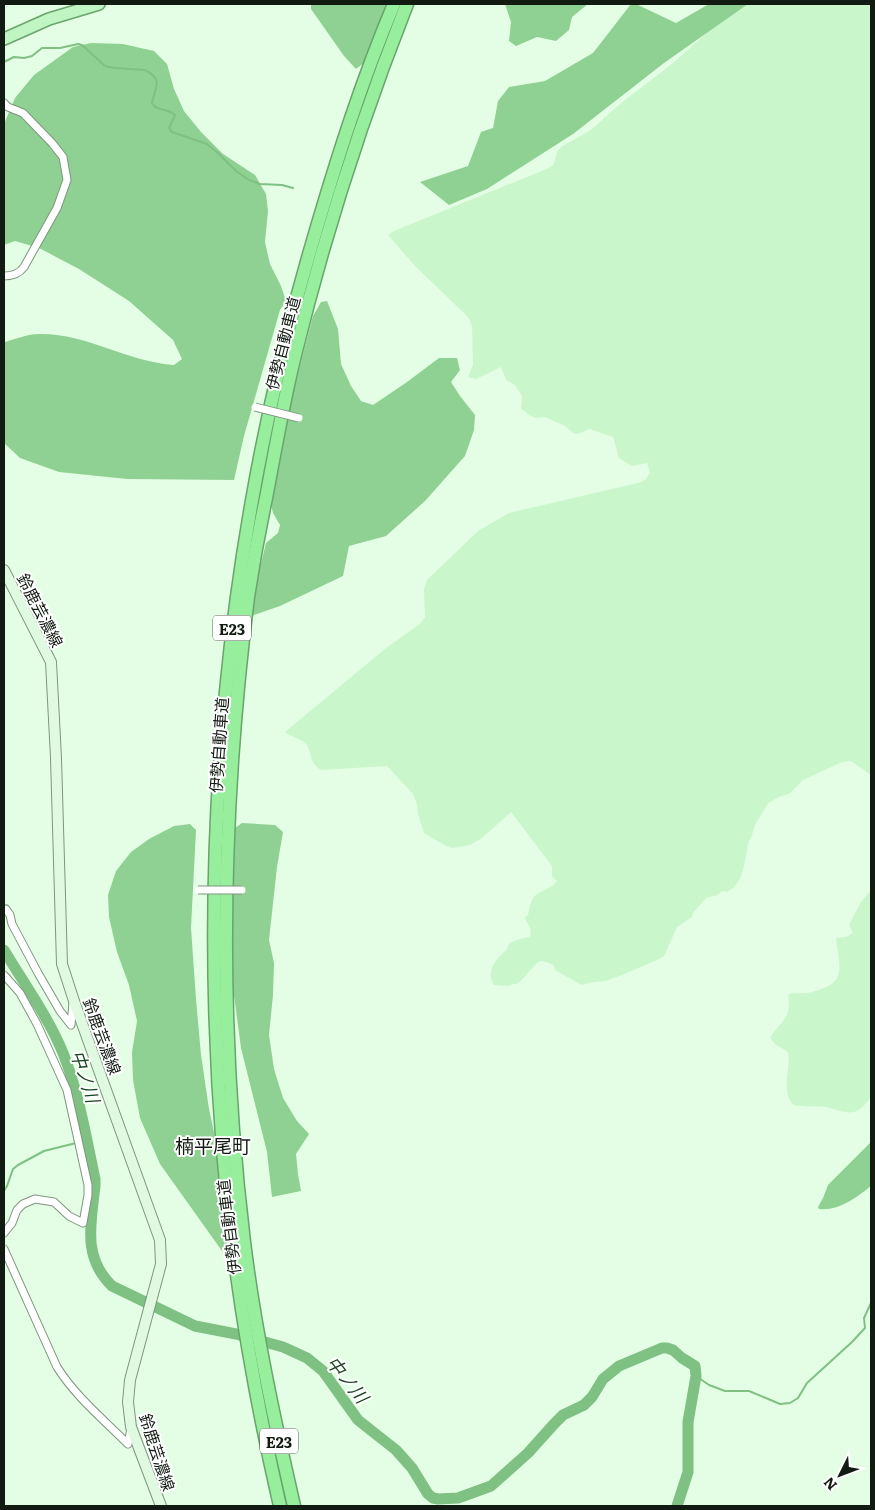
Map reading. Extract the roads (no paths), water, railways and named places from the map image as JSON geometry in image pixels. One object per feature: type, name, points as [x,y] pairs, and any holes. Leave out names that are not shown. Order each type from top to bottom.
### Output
[{"type":"highway","name":"伊勢自動車道","points":[[280,1506],[222,1146],[215,1010],[214,916],[216,823],[222,729],[230,643],[245,542],[263,446],[292,314],[338,156],[394,4]]},
{"type":"highway","name":"伊勢自動車道","points":[[243,1273],[240,1199],[232,1107],[226,964],[227,868],[231,778],[249,595],[256,544],[283,406],[315,279],[336,205],[366,114],[407,4]]},
{"type":"highway","name":"伊勢自動車道","points":[[260,1378],[294,1506]]},
{"type":"main road","points":[[4,39],[84,7],[99,4]]},
{"type":"main road","name":"鈴鹿芸濃線","points":[[4,574],[51,662],[56,758],[62,964],[160,1240],[161,1264],[130,1380],[128,1402],[131,1427],[161,1506]]},
{"type":"street","points":[[4,103],[8,107],[23,113],[52,143],[62,157],[67,180],[57,208],[24,267],[14,275],[4,276]]},
{"type":"street","points":[[255,407],[299,418]]},
{"type":"street","points":[[198,890],[242,890]]},
{"type":"street","points":[[4,910],[6,909],[10,915],[12,924],[38,973],[60,1011],[71,1025],[74,1001]]},
{"type":"street","points":[[4,974],[20,994],[47,1044],[67,1090],[88,1185],[83,1223],[69,1216],[54,1202],[34,1199],[23,1204],[17,1210],[12,1223],[4,1233]]},
{"type":"street","points":[[4,1249],[57,1367],[65,1379],[92,1410],[128,1444],[131,1427]]},
{"type":"waterway","points":[[4,62],[14,57],[24,58],[32,56],[42,48],[60,48],[78,44],[82,45],[105,66],[145,70],[155,77],[157,84],[152,103],[157,108],[169,111],[175,115],[169,128],[172,132],[207,144],[236,171],[249,180],[260,184],[282,185],[293,188]]},
{"type":"waterway","name":"中ノ川","points":[[4,950],[51,1027],[69,1068],[82,1115],[95,1179],[91,1226],[92,1251],[102,1275],[112,1286],[195,1326],[236,1334],[283,1347],[307,1358],[323,1371],[358,1420],[396,1450],[412,1468],[428,1494],[438,1499],[458,1498],[491,1486],[528,1453],[563,1415],[584,1405],[592,1397],[603,1379],[619,1366],[662,1348],[673,1350],[695,1366],[696,1376],[688,1422],[688,1472],[677,1506]]},
{"type":"waterway","name":"中ノ川","points":[[80,1142],[86,1140]]},
{"type":"waterway","points":[[4,1191],[13,1169],[18,1165],[44,1151],[76,1143]]},
{"type":"waterway","points":[[696,1376],[709,1385],[725,1391],[749,1391],[780,1404],[790,1403],[798,1398],[807,1383],[865,1328],[864,1318],[871,1303]]},
{"type":"district","name":"楠平尾町","points":[[213,1145]]}]
